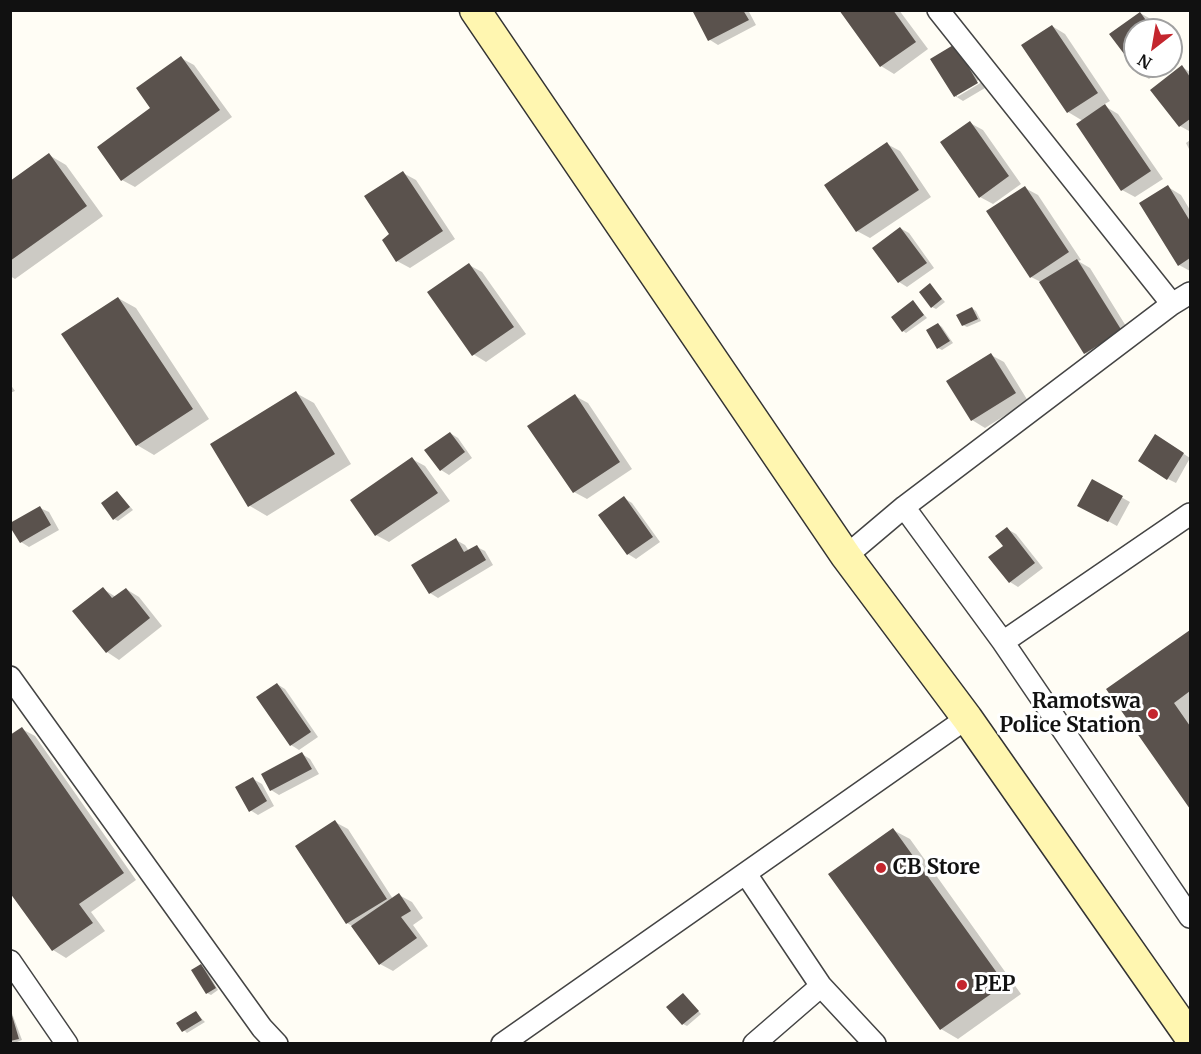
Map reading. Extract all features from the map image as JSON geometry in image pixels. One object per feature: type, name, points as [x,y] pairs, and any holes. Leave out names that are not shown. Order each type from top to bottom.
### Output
[{"type":"main road","points":[[475,10],[846,556],[967,718],[1191,1037]]},
{"type":"street","points":[[938,10],[1172,304]]},
{"type":"street","points":[[846,556],[904,507],[1172,304],[1191,293]]},
{"type":"street","points":[[904,507],[1003,642],[1191,917]]},
{"type":"street","points":[[1003,642],[1191,514]]},
{"type":"street","points":[[10,677],[262,1028],[277,1044]]},
{"type":"street","points":[[502,1044],[967,718]]},
{"type":"street","points":[[746,874],[821,986],[875,1044]]},
{"type":"street","points":[[10,962],[67,1044]]},
{"type":"street","points":[[754,1044],[821,986]]},
{"type":"building","points":[[692,10],[743,10],[749,20],[708,41]]},
{"type":"building","points":[[839,10],[893,10],[916,42],[880,67]]},
{"type":"building","points":[[1140,12],[1144,18],[1132,18]]},
{"type":"building","points":[[1123,24],[1123,53],[1109,34]]},
{"type":"building","points":[[1052,25],[1098,93],[1067,113],[1021,45]]},
{"type":"building","points":[[955,44],[978,83],[954,97],[930,59]]},
{"type":"building","points":[[181,56],[220,110],[121,181],[97,147],[150,108],[136,88]]},
{"type":"building","points":[[1183,66],[1190,77],[1190,119],[1179,127],[1150,90],[1165,78],[1183,78]]},
{"type":"building","points":[[1105,104],[1151,171],[1121,191],[1076,124]]},
{"type":"building","points":[[970,121],[1009,176],[979,198],[940,142]]},
{"type":"building","points":[[887,142],[919,190],[856,232],[824,185]]},
{"type":"building","points":[[49,153],[87,206],[10,261],[10,181]]},
{"type":"building","points":[[403,171],[443,231],[396,262],[382,240],[389,234],[364,196]]},
{"type":"building","points":[[1168,185],[1190,221],[1190,258],[1178,266],[1139,203]]},
{"type":"building","points":[[1025,186],[1069,252],[1030,278],[986,211]]},
{"type":"building","points":[[900,227],[927,263],[898,283],[872,248]]},
{"type":"building","points":[[1077,259],[1122,331],[1084,354],[1039,282]]},
{"type":"building","points":[[469,263],[514,327],[472,356],[427,292]]},
{"type":"building","points":[[930,283],[942,299],[931,308],[919,292]]},
{"type":"building","points":[[118,297],[193,409],[136,446],[61,334]]},
{"type":"building","points":[[913,300],[924,315],[902,332],[891,317]]},
{"type":"building","points":[[972,307],[978,319],[962,326],[956,315]]},
{"type":"building","points":[[938,323],[950,341],[937,349],[926,330]]},
{"type":"building","points":[[991,353],[1016,393],[971,421],[946,381]]},
{"type":"building","points":[[296,391],[335,454],[248,507],[210,444]]},
{"type":"building","points":[[575,394],[620,462],[573,493],[527,426]]},
{"type":"building","points":[[450,432],[465,452],[440,471],[424,450]]},
{"type":"building","points":[[1155,434],[1184,453],[1167,480],[1138,461]]},
{"type":"building","points":[[412,457],[438,493],[375,536],[350,500]]},
{"type":"building","points":[[1092,479],[1123,496],[1108,522],[1077,506]]},
{"type":"building","points":[[117,491],[130,507],[113,520],[101,503]]},
{"type":"building","points":[[624,496],[653,537],[627,555],[598,515]]},
{"type":"building","points":[[40,506],[51,525],[20,543],[10,523]]},
{"type":"building","points":[[1007,527],[1035,563],[1009,583],[988,557],[1003,546],[995,536]]},
{"type":"building","points":[[456,538],[464,552],[477,545],[486,560],[429,594],[411,565]]},
{"type":"building","points":[[103,587],[112,598],[126,588],[150,618],[106,653],[72,611]]},
{"type":"building","name":"Ramotswa Police Station","points":[[1190,630],[1190,691],[1174,703],[1190,726],[1190,809],[1106,689]]},
{"type":"building","points":[[277,683],[311,732],[290,746],[256,697]]},
{"type":"building","points":[[22,727],[124,873],[79,904],[93,923],[52,951],[10,893],[10,735]]},
{"type":"building","points":[[302,752],[312,769],[270,791],[261,774]]},
{"type":"building","points":[[253,777],[267,801],[249,812],[235,787]]},
{"type":"building","points":[[335,820],[387,899],[346,924],[295,846]]},
{"type":"building","points":[[893,828],[1005,984],[940,1030],[828,874]]},
{"type":"building","points":[[399,893],[411,911],[401,917],[417,938],[379,965],[351,926]]},
{"type":"building","points":[[201,964],[216,988],[206,994],[191,970]]},
{"type":"building","points":[[683,993],[699,1011],[682,1025],[666,1007]]},
{"type":"building","points":[[196,1011],[202,1020],[182,1032],[176,1023]]},
{"type":"building","points":[[10,1013],[19,1039],[10,1041]]},
{"type":"place","name":"Ramotswa Police Station","points":[[1153,714]]},
{"type":"place","name":"CB Store","points":[[881,868]]},
{"type":"place","name":"PEP","points":[[962,985]]}]
